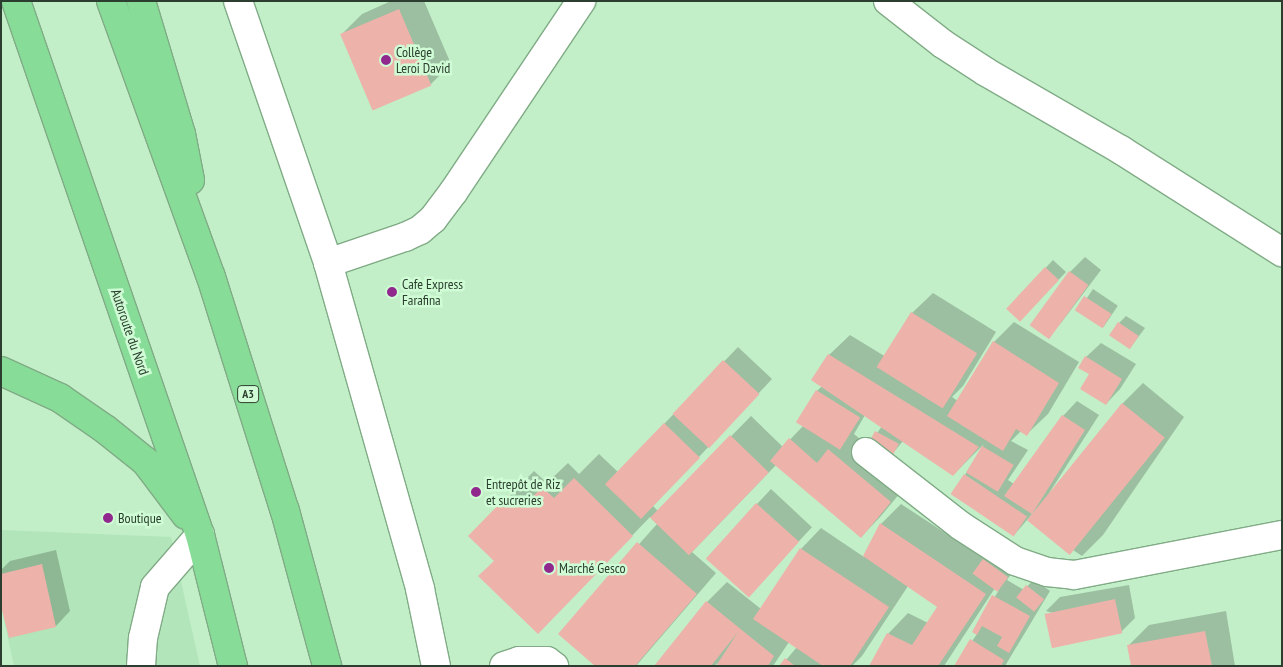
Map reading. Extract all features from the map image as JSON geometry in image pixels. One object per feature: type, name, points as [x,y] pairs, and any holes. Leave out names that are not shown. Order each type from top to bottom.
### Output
[{"type":"highway","name":"Autoroute du Nord","points":[[16,1],[200,535],[232,666]]},
{"type":"highway","points":[[111,1],[211,277]]},
{"type":"highway","points":[[141,1],[181,134],[211,277]]},
{"type":"highway","name":"A3","points":[[211,277],[285,511],[327,666]]},
{"type":"highway","points":[[1,371],[60,398],[105,429],[146,462],[200,535]]},
{"type":"street","points":[[238,1],[328,263],[420,589],[436,666]]},
{"type":"street","points":[[328,263],[405,237],[420,230],[432,219],[454,192],[580,1]]},
{"type":"street","points":[[888,1],[943,44],[993,77],[1121,150],[1282,252]]},
{"type":"street","points":[[866,452],[961,526],[1015,561],[1047,572],[1074,575],[1282,535]]},
{"type":"street","points":[[141,666],[143,638],[155,587],[200,535]]},
{"type":"street","points":[[504,666],[519,662],[537,661],[546,661],[554,666]]},
{"type":"shaded area","points":[[1,530],[171,537],[200,666],[14,666],[1,606]]},
{"type":"building","name":"Collège Leroi David","points":[[399,9],[431,85],[373,110],[340,34]]},
{"type":"building","points":[[1045,267],[1059,280],[1020,322],[1006,309]]},
{"type":"building","points":[[1069,271],[1088,285],[1049,339],[1030,325]]},
{"type":"building","points":[[1084,296],[1112,314],[1102,328],[1075,310]]},
{"type":"building","points":[[911,312],[977,353],[943,408],[877,367]]},
{"type":"building","points":[[1118,322],[1139,336],[1130,349],[1109,335]]},
{"type":"building","points":[[993,341],[1059,383],[1027,436],[1016,429],[1003,451],[947,416]]},
{"type":"building","points":[[828,354],[979,447],[953,476],[811,380]]},
{"type":"building","points":[[1085,356],[1122,379],[1106,405],[1080,389],[1089,374],[1078,368]]},
{"type":"building","points":[[723,360],[760,394],[709,448],[673,414]]},
{"type":"building","points":[[816,390],[860,418],[840,450],[796,422]]},
{"type":"building","points":[[1122,403],[1165,438],[1070,555],[1027,520]]},
{"type":"building","points":[[1062,415],[1085,430],[1032,514],[1004,496]]},
{"type":"building","points":[[664,423],[700,458],[641,519],[605,484]]},
{"type":"building","points":[[875,431],[899,444],[893,455],[869,442]]},
{"type":"building","points":[[730,435],[769,473],[689,555],[650,518]]},
{"type":"building","points":[[789,438],[817,463],[828,449],[891,502],[861,538],[770,461]]},
{"type":"building","points":[[982,446],[1014,465],[998,492],[966,473]]},
{"type":"building","points":[[964,474],[1027,516],[1014,536],[951,494]]},
{"type":"building","points":[[574,478],[633,536],[538,634],[478,576],[494,561],[468,536],[508,495],[522,508],[542,487],[554,498]]},
{"type":"building","points":[[756,503],[799,542],[749,598],[706,559]]},
{"type":"building","points":[[880,523],[986,594],[938,666],[869,666],[887,633],[912,645],[937,607],[863,556]]},
{"type":"building","points":[[637,542],[697,594],[635,666],[595,666],[558,634]]},
{"type":"building","points":[[800,548],[889,607],[850,666],[823,666],[753,619]]},
{"type":"building","points":[[983,559],[1008,577],[997,592],[972,574]]},
{"type":"building","points":[[42,564],[56,627],[9,638],[1,606],[1,574]]},
{"type":"building","points":[[1026,585],[1044,599],[1034,612],[1016,598]]},
{"type":"building","points":[[992,595],[1030,616],[1009,653],[997,646],[1002,637],[982,626],[977,635],[972,632]]},
{"type":"building","points":[[1115,599],[1122,633],[1052,648],[1045,614]]},
{"type":"building","points":[[706,601],[774,656],[768,666],[716,666],[738,632],[711,666],[654,666]]},
{"type":"building","points":[[1205,631],[1212,666],[1131,666],[1127,645]]},
{"type":"building","points":[[970,639],[1004,660],[1001,666],[954,666]]},
{"type":"building","points":[[785,658],[795,666],[779,666]]},
{"type":"place","name":"Collège Leroi David","points":[[386,60]]},
{"type":"place","name":"Cafe Express Farafina","points":[[392,292]]},
{"type":"place","name":"Entrepôt de Riz et sucreries","points":[[476,492]]},
{"type":"place","name":"Boutique","points":[[108,518]]},
{"type":"place","name":"Marché Gesco","points":[[549,568]]}]
